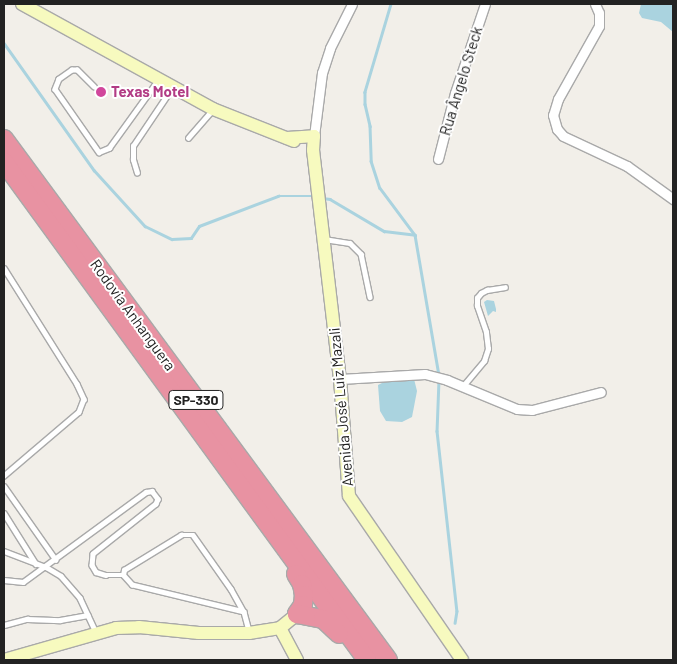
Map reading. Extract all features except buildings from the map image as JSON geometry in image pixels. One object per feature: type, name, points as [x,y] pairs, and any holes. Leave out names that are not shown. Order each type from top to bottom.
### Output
[{"type":"highway","name":"Rodovia Anhanguera","points":[[4,139],[388,660]]},
{"type":"highway","name":"Rodovia Anhanguera","points":[[4,162],[367,660]]},
{"type":"highway","points":[[268,526],[302,584],[303,604],[297,614],[323,619],[362,660]]},
{"type":"main road","points":[[22,4],[213,109],[313,150]]},
{"type":"main road","points":[[287,138],[314,136]]},
{"type":"main road","name":"Avenida José Luiz Mazali","points":[[314,136],[313,150],[320,216],[340,379],[349,496],[462,660]]},
{"type":"main road","points":[[4,660],[116,628],[139,627],[199,633],[249,633],[280,628],[297,614]]},
{"type":"main road","points":[[280,628],[297,660]]},
{"type":"street","points":[[314,136],[322,73],[330,48],[352,4]]},
{"type":"street","name":"Rua Ângelo Steck","points":[[438,159],[455,93],[485,4]]},
{"type":"street","points":[[595,4],[600,13],[598,26],[558,99],[553,115],[557,129],[563,136],[627,166],[673,199]]},
{"type":"street","points":[[340,379],[425,374],[518,410],[532,410],[601,392]]},
{"type":"lane","points":[[94,87],[77,70],[72,70],[59,79],[55,89],[95,148],[99,152],[104,152],[158,79]]},
{"type":"lane","points":[[137,173],[133,160],[133,146],[173,87]]},
{"type":"lane","points":[[188,138],[213,109]]},
{"type":"lane","points":[[323,239],[350,243],[361,254],[370,297]]},
{"type":"lane","points":[[4,268],[77,384],[84,400],[79,412],[4,476]]},
{"type":"lane","points":[[462,387],[484,361],[488,349],[486,332],[477,306],[477,298],[480,293],[487,290],[505,287]]},
{"type":"lane","points":[[4,486],[56,560]]},
{"type":"lane","points":[[4,580],[24,582],[146,492],[152,491],[158,499],[156,504],[93,554],[92,565],[96,572],[106,575],[123,575],[132,585],[244,612]]},
{"type":"lane","points":[[4,513],[36,564]]},
{"type":"lane","points":[[123,575],[124,570],[181,535],[193,534],[231,589],[244,612],[249,633]]},
{"type":"lane","points":[[4,551],[46,567],[61,576],[80,598],[96,634]]},
{"type":"lane","points":[[4,625],[27,619],[60,620],[88,615]]},
{"type":"water","points":[[641,4],[673,4],[673,32],[661,22],[642,18],[639,13]]},
{"type":"water","points":[[487,300],[494,301],[496,309],[496,312],[493,311],[488,316],[484,302]]},
{"type":"water","points":[[414,379],[417,391],[412,417],[402,422],[386,421],[380,411],[378,385],[384,382]]},
{"type":"waterway","points":[[391,4],[365,92],[365,104],[370,126],[371,161],[380,188],[415,235],[439,375]]},
{"type":"waterway","points":[[4,43],[94,170],[145,226],[172,239],[191,238],[199,226],[278,196],[315,196]]},
{"type":"waterway","points":[[322,198],[330,199],[384,231],[415,235]]},
{"type":"waterway","points":[[439,380],[437,431],[457,611],[455,623]]},
{"type":"place","name":"Texas Motel","points":[[101,92]]}]
